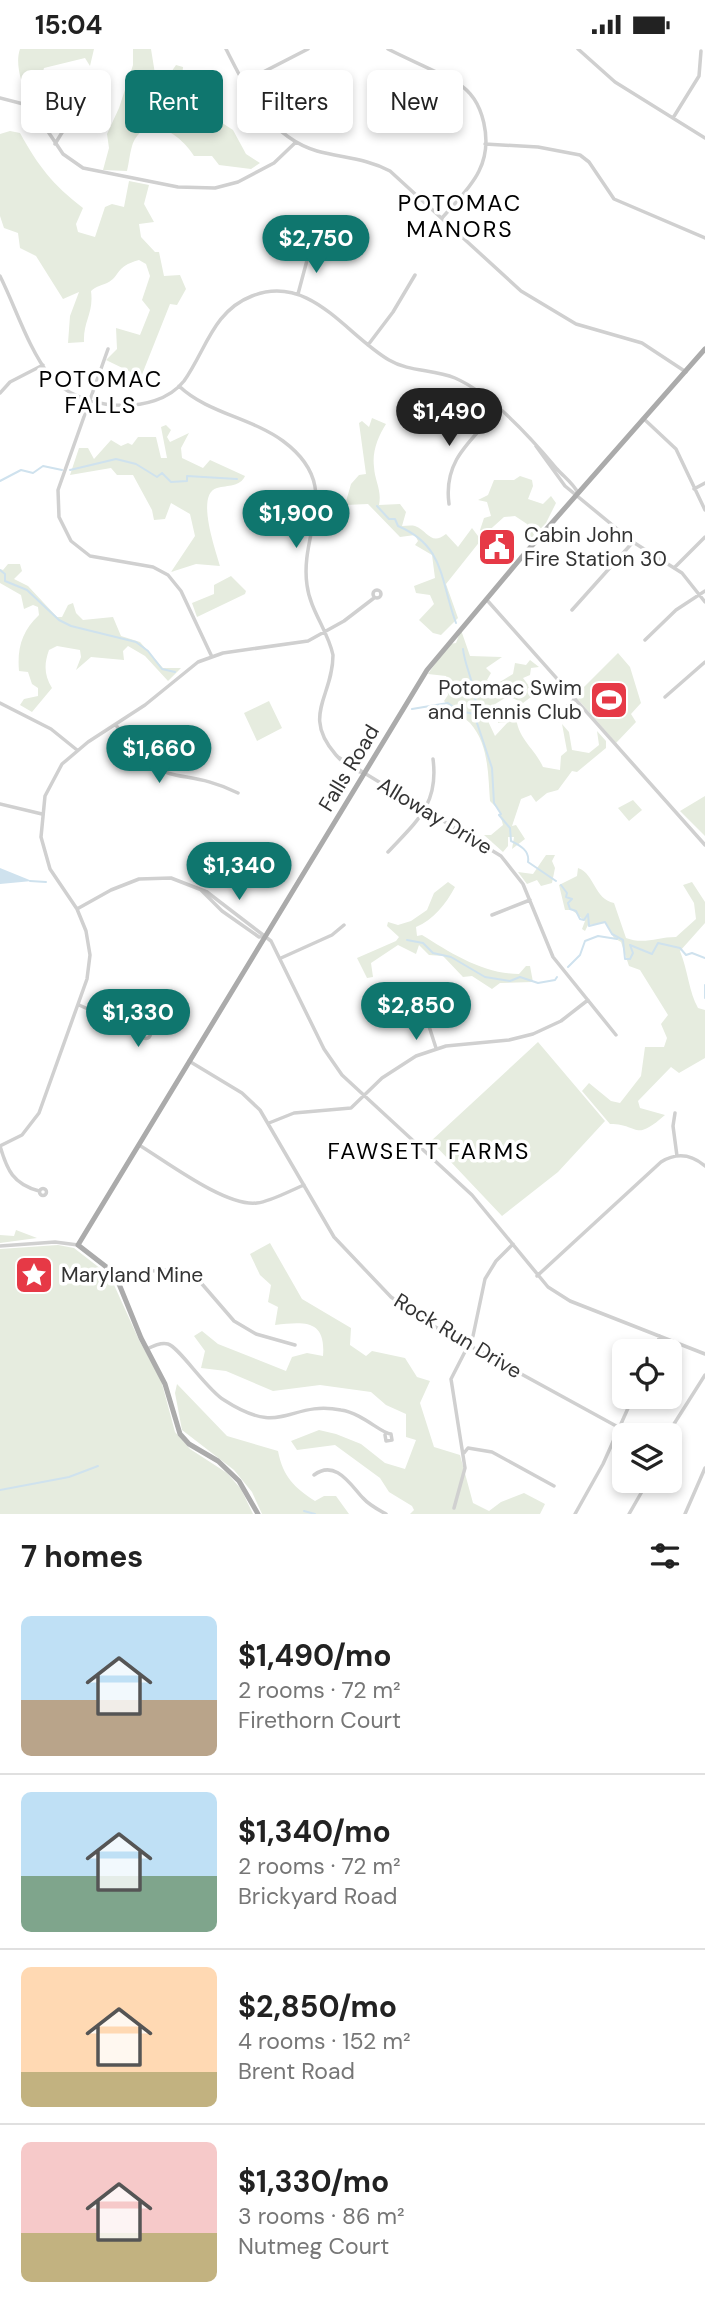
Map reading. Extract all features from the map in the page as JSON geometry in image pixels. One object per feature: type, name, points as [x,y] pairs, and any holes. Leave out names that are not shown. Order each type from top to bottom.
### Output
[{"type":"main road","name":"Falls Road","points":[[78,1245],[427,670],[486,599],[704,353]]},
{"type":"main road","points":[[270,929],[271,941]]},
{"type":"main road","points":[[78,1245],[113,1274],[169,1393],[180,1434],[189,1444],[218,1461],[240,1481],[258,1514]]},
{"type":"street","points":[[226,49],[237,72]]},
{"type":"street","points":[[267,70],[308,49]]},
{"type":"street","points":[[388,49],[457,83],[469,92],[483,117],[485,143],[478,173],[442,218]]},
{"type":"street","points":[[578,49],[615,82],[705,138]]},
{"type":"street","points":[[673,118],[699,76],[701,51]]},
{"type":"street","points":[[0,98],[30,106],[55,144],[72,162],[94,172],[200,189],[226,186],[249,178],[274,163],[296,142]]},
{"type":"street","points":[[55,144],[62,133]]},
{"type":"street","points":[[286,133],[296,142],[319,152],[366,160],[390,171],[504,278],[544,307],[576,324],[642,343],[686,372]]},
{"type":"street","points":[[485,143],[580,155],[614,199],[705,238]]},
{"type":"street","points":[[298,295],[310,249]]},
{"type":"street","points":[[368,345],[393,312],[415,275]]},
{"type":"street","points":[[0,276],[43,365],[59,385],[117,406],[139,406],[163,398],[179,386],[226,312],[240,302],[265,292],[298,295],[313,301],[368,345],[400,366],[458,379],[498,410],[535,444],[553,473],[633,542],[674,568],[705,602]]},
{"type":"street","points":[[108,349],[58,490],[57,508],[62,526],[71,541],[90,556],[153,567],[168,575],[181,591],[212,657]]},
{"type":"street","points":[[0,393],[10,383],[43,365]]},
{"type":"street","name":"Alloway Drive","points":[[179,386],[194,398],[274,435],[294,451],[314,482],[317,505],[306,564],[307,585],[331,648],[333,667],[320,702],[319,725],[327,744],[350,768],[365,773],[501,856],[516,872],[553,957],[616,1035]]},
{"type":"street","points":[[449,504],[447,483],[452,464],[498,410]]},
{"type":"street","points":[[645,419],[676,449],[705,510]]},
{"type":"street","points":[[694,489],[705,483]]},
{"type":"street","points":[[674,568],[705,537]]},
{"type":"street","points":[[572,610],[633,542]]},
{"type":"street","points":[[645,640],[676,610],[705,591]]},
{"type":"street","points":[[39,1191],[26,1188],[14,1179],[0,1146],[22,1135],[36,1119],[88,979],[90,955],[86,931],[77,909],[47,860],[41,837],[41,814],[52,779],[77,750],[116,725],[186,670],[212,657],[233,651],[298,644],[325,633],[374,597]]},
{"type":"street","points":[[486,599],[705,845]]},
{"type":"street","points":[[665,697],[705,662]]},
{"type":"street","points":[[557,715],[575,699]]},
{"type":"street","points":[[0,703],[51,729],[77,750]]},
{"type":"street","points":[[116,725],[136,754],[149,767],[171,776],[216,783],[237,793]]},
{"type":"street","points":[[388,852],[425,809],[436,787],[433,759]]},
{"type":"street","points":[[0,804],[41,814]]},
{"type":"street","points":[[77,909],[111,890],[139,879],[171,879],[201,890],[239,924],[271,941],[330,1059],[364,1096],[472,1195],[537,1276],[570,1301],[705,1353]]},
{"type":"street","points":[[492,915],[530,900]]},
{"type":"street","points":[[281,958],[332,935],[344,925]]},
{"type":"street","points":[[414,999],[427,1020],[436,1048]]},
{"type":"street","points":[[270,1123],[294,1113],[345,1110],[397,1067],[436,1048],[533,1034],[561,1021],[588,1000]]},
{"type":"street","points":[[79,1005],[142,1033]]},
{"type":"street","name":"Rock Run Drive","points":[[189,1061],[242,1093],[270,1123],[334,1237],[371,1279],[412,1313],[612,1424]]},
{"type":"street","points":[[675,1113],[673,1126],[677,1156]]},
{"type":"street","points":[[138,1145],[227,1197],[245,1203],[261,1202],[304,1185]]},
{"type":"street","points":[[537,1276],[661,1162],[677,1156],[695,1159],[705,1166]]},
{"type":"street","points":[[0,1246],[55,1242],[78,1245]]},
{"type":"street","points":[[454,1507],[463,1483],[464,1453],[451,1382],[477,1325],[485,1279],[496,1261],[513,1244]]},
{"type":"street","points":[[113,1274],[164,1270],[184,1273],[202,1284],[234,1321],[256,1333],[295,1345]]},
{"type":"street","points":[[147,1349],[161,1344],[172,1346],[211,1391],[255,1416],[278,1420],[313,1409],[337,1409],[366,1418],[385,1435]]},
{"type":"street","points":[[675,1423],[705,1375]]},
{"type":"street","points":[[575,1514],[603,1464],[612,1442]]},
{"type":"street","points":[[464,1453],[468,1448],[492,1452],[554,1486]]},
{"type":"street","points":[[685,1514],[705,1468]]},
{"type":"street","points":[[314,1475],[325,1469],[338,1472],[369,1504],[386,1514]]},
{"type":"street","points":[[629,1514],[641,1493]]},
{"type":"shaded area","points":[[20,49],[94,49],[90,66],[85,58],[43,70],[21,70],[21,78],[18,60]]},
{"type":"shaded area","points":[[133,49],[151,49],[154,70],[131,70]]},
{"type":"shaded area","points":[[176,65],[183,67],[183,70],[173,70]]},
{"type":"shaded area","points":[[125,90],[125,133],[139,133],[133,143],[127,171],[103,170],[109,148],[107,134],[111,133],[111,125]]},
{"type":"shaded area","points":[[223,123],[233,130],[246,154],[260,163],[251,169],[219,165],[212,156],[194,156],[171,133],[223,133]]},
{"type":"shaded area","points":[[10,131],[20,133],[47,174],[83,208],[76,224],[78,232],[95,237],[105,207],[112,204],[124,207],[129,181],[149,185],[144,204],[154,222],[139,224],[141,237],[155,252],[159,252],[164,276],[180,275],[186,289],[177,305],[170,304],[141,377],[106,360],[117,349],[116,328],[140,335],[150,310],[142,300],[150,276],[146,264],[139,260],[131,263],[107,283],[91,291],[84,342],[68,343],[70,316],[79,292],[63,299],[36,256],[20,248],[18,233],[4,228],[0,216],[0,134]]},
{"type":"shaded area","points":[[372,418],[386,424],[374,455],[379,505],[400,504],[406,512],[402,526],[415,526],[437,539],[446,534],[458,547],[472,528],[481,540],[446,584],[458,618],[441,635],[433,633],[419,620],[434,604],[430,595],[416,593],[414,586],[435,578],[432,555],[415,545],[418,541],[415,535],[400,537],[368,504],[345,505],[351,484],[359,475],[366,474],[359,423],[362,421],[369,427]]},
{"type":"shaded area","points":[[166,425],[171,430],[167,437],[170,442],[189,433],[181,448],[182,458],[203,468],[210,460],[245,476],[237,484],[211,492],[208,501],[211,536],[220,566],[196,564],[171,572],[195,536],[190,514],[171,503],[165,519],[154,520],[152,510],[133,475],[117,475],[111,468],[70,475],[79,448],[88,448],[94,459],[111,440],[121,446],[128,443],[132,445],[138,437],[156,437],[161,458],[167,458],[161,427]]},
{"type":"shaded area","points":[[520,476],[532,480],[533,486],[528,499],[543,504],[551,496],[556,503],[546,523],[527,543],[527,524],[515,516],[504,517],[484,535],[480,530],[484,518],[491,516],[487,502],[478,500],[488,495],[494,480],[514,480]]},
{"type":"shaded area","points":[[8,564],[20,564],[22,571],[14,579],[28,586],[57,617],[62,617],[68,605],[73,603],[76,613],[83,620],[113,617],[121,636],[140,642],[163,668],[181,668],[168,681],[145,656],[128,646],[123,651],[124,660],[91,657],[76,670],[81,657],[80,650],[57,646],[49,650],[46,665],[47,679],[52,688],[32,712],[20,705],[24,699],[38,696],[38,688],[32,684],[28,672],[19,671],[19,663],[20,647],[25,634],[39,615],[38,607],[33,605],[24,609],[21,595],[0,583],[0,569],[3,570]]},
{"type":"shaded area","points":[[231,576],[246,591],[245,594],[197,617],[192,603],[214,594],[214,585]]},
{"type":"shaded area","points":[[461,630],[470,656],[502,657],[486,668],[491,673],[487,680],[495,685],[513,674],[515,663],[526,665],[530,660],[539,667],[531,668],[530,675],[523,678],[535,694],[523,703],[508,696],[492,706],[487,719],[495,736],[508,722],[498,723],[501,714],[510,717],[516,715],[519,730],[543,767],[560,770],[561,756],[567,751],[562,724],[569,732],[572,750],[589,753],[599,745],[597,731],[606,741],[606,748],[577,772],[572,771],[558,790],[547,793],[536,802],[531,795],[521,799],[512,826],[516,825],[525,839],[512,849],[514,837],[508,837],[508,846],[503,852],[484,835],[491,835],[503,825],[499,810],[490,801],[481,740],[470,723],[444,701],[448,695],[446,676],[428,674],[449,644],[456,643]]},
{"type":"shaded area","name":"Potomac Swim and Tennis Club","points":[[618,653],[630,667],[641,703],[631,714],[636,722],[616,743],[575,696]]},
{"type":"shaded area","points":[[269,701],[282,728],[257,741],[244,713]]},
{"type":"shaded area","points":[[705,796],[705,836],[680,811]]},
{"type":"shaded area","points":[[633,800],[642,810],[629,821],[618,808]]},
{"type":"shaded area","points":[[546,855],[555,855],[552,861],[555,868],[552,883],[541,886],[537,880],[527,884],[518,872],[533,874]]},
{"type":"shaded area","points":[[578,868],[588,875],[602,897],[614,903],[626,938],[633,940],[676,937],[696,919],[694,903],[683,885],[692,882],[705,902],[705,923],[680,951],[695,1002],[698,1008],[705,1010],[705,1058],[679,1073],[671,1067],[638,1101],[640,1108],[665,1115],[641,1130],[610,1124],[582,1091],[589,1083],[611,1101],[620,1103],[641,1076],[645,1047],[664,1047],[667,1038],[661,1024],[668,1015],[640,970],[629,966],[621,942],[614,938],[605,923],[588,925],[585,931],[582,929],[585,921],[572,910],[565,910],[559,885],[577,876]]},
{"type":"shaded area","points":[[448,882],[455,887],[433,916],[416,927],[417,936],[422,935],[468,961],[493,970],[519,974],[526,966],[530,966],[533,982],[500,983],[492,989],[472,976],[463,977],[443,956],[429,955],[419,945],[416,954],[398,945],[371,963],[373,977],[367,978],[357,958],[396,941],[399,937],[387,926],[388,922],[398,925],[411,921],[427,910],[434,893]]},
{"type":"shaded area","points":[[538,1042],[605,1121],[558,1172],[502,1216],[431,1141]]},
{"type":"shaded area","points":[[16,1230],[37,1238],[0,1243],[0,1235],[14,1236]]},
{"type":"shaded area","points":[[270,1243],[302,1299],[351,1328],[350,1345],[366,1356],[372,1351],[405,1358],[417,1377],[430,1381],[420,1403],[434,1447],[460,1455],[473,1503],[489,1511],[501,1502],[524,1493],[545,1504],[540,1514],[410,1514],[414,1510],[412,1506],[389,1492],[380,1478],[335,1445],[297,1450],[291,1441],[319,1430],[336,1434],[361,1444],[385,1463],[405,1469],[416,1440],[406,1437],[406,1414],[386,1405],[371,1392],[320,1385],[273,1391],[226,1371],[201,1368],[205,1351],[194,1336],[202,1331],[218,1344],[286,1371],[292,1357],[307,1353],[323,1356],[321,1335],[311,1325],[275,1325],[278,1307],[268,1302],[271,1285],[260,1275],[250,1254]]},
{"type":"shaded area","points":[[58,1245],[74,1248],[110,1276],[139,1340],[161,1380],[175,1432],[190,1449],[227,1473],[241,1489],[253,1514],[0,1514],[0,1249]]},
{"type":"shaded area","points":[[177,1384],[227,1436],[278,1451],[286,1475],[301,1491],[315,1501],[324,1496],[336,1496],[349,1514],[262,1514],[252,1492],[234,1470],[182,1430],[175,1393]]},
{"type":"water","points":[[0,868],[32,881],[0,884]]},
{"type":"waterway","points":[[70,470],[116,459],[136,464],[157,477],[162,473],[171,482],[187,481],[187,476],[237,479]]},
{"type":"waterway","points":[[0,481],[21,470],[33,473],[43,466],[62,470]]},
{"type":"waterway","points":[[377,506],[389,519],[395,519],[398,526],[425,544],[433,554],[456,623]]},
{"type":"waterway","points":[[0,570],[5,574],[5,581],[27,590],[59,620],[71,626],[136,642],[148,651],[162,669],[175,672]]},
{"type":"waterway","points":[[463,649],[475,697],[475,713]]},
{"type":"waterway","points":[[412,709],[448,703],[459,711],[474,714],[492,768],[494,803],[501,814],[499,815],[510,828],[511,841],[526,851],[528,862],[556,881]]},
{"type":"waterway","points":[[30,881],[46,882]]},
{"type":"waterway","points":[[561,885],[567,893],[566,897],[572,899],[568,903],[570,909],[576,911],[580,919],[584,920],[588,914],[589,926],[605,922],[612,934],[623,940],[625,959],[630,959],[633,953],[630,945],[652,954],[658,943],[680,948],[686,955],[692,953],[705,958]]},
{"type":"waterway","points":[[568,967],[580,955],[585,941],[598,936],[617,939]]},
{"type":"waterway","points":[[407,940],[423,943],[433,953],[451,957],[485,977],[510,981],[520,977],[538,983],[555,980],[557,977]]},
{"type":"waterway","points":[[705,985],[705,998]]},
{"type":"waterway","points":[[0,1490],[69,1477],[98,1466]]},
{"type":"waterway","points":[[304,1511],[315,1514]]},
{"type":"place","name":"Cabin John Fire Station 30","points":[[497,547]]},
{"type":"place","name":"Potomac Swim and Tennis Club","points":[[609,700]]},
{"type":"place","name":"Maryland Mine","points":[[34,1275]]},
{"type":"district","name":"POTOMAC MANORS","points":[[460,216]]},
{"type":"district","name":"POTOMAC FALLS","points":[[101,392]]},
{"type":"district","name":"FAWSETT FARMS","points":[[429,1151]]}]
